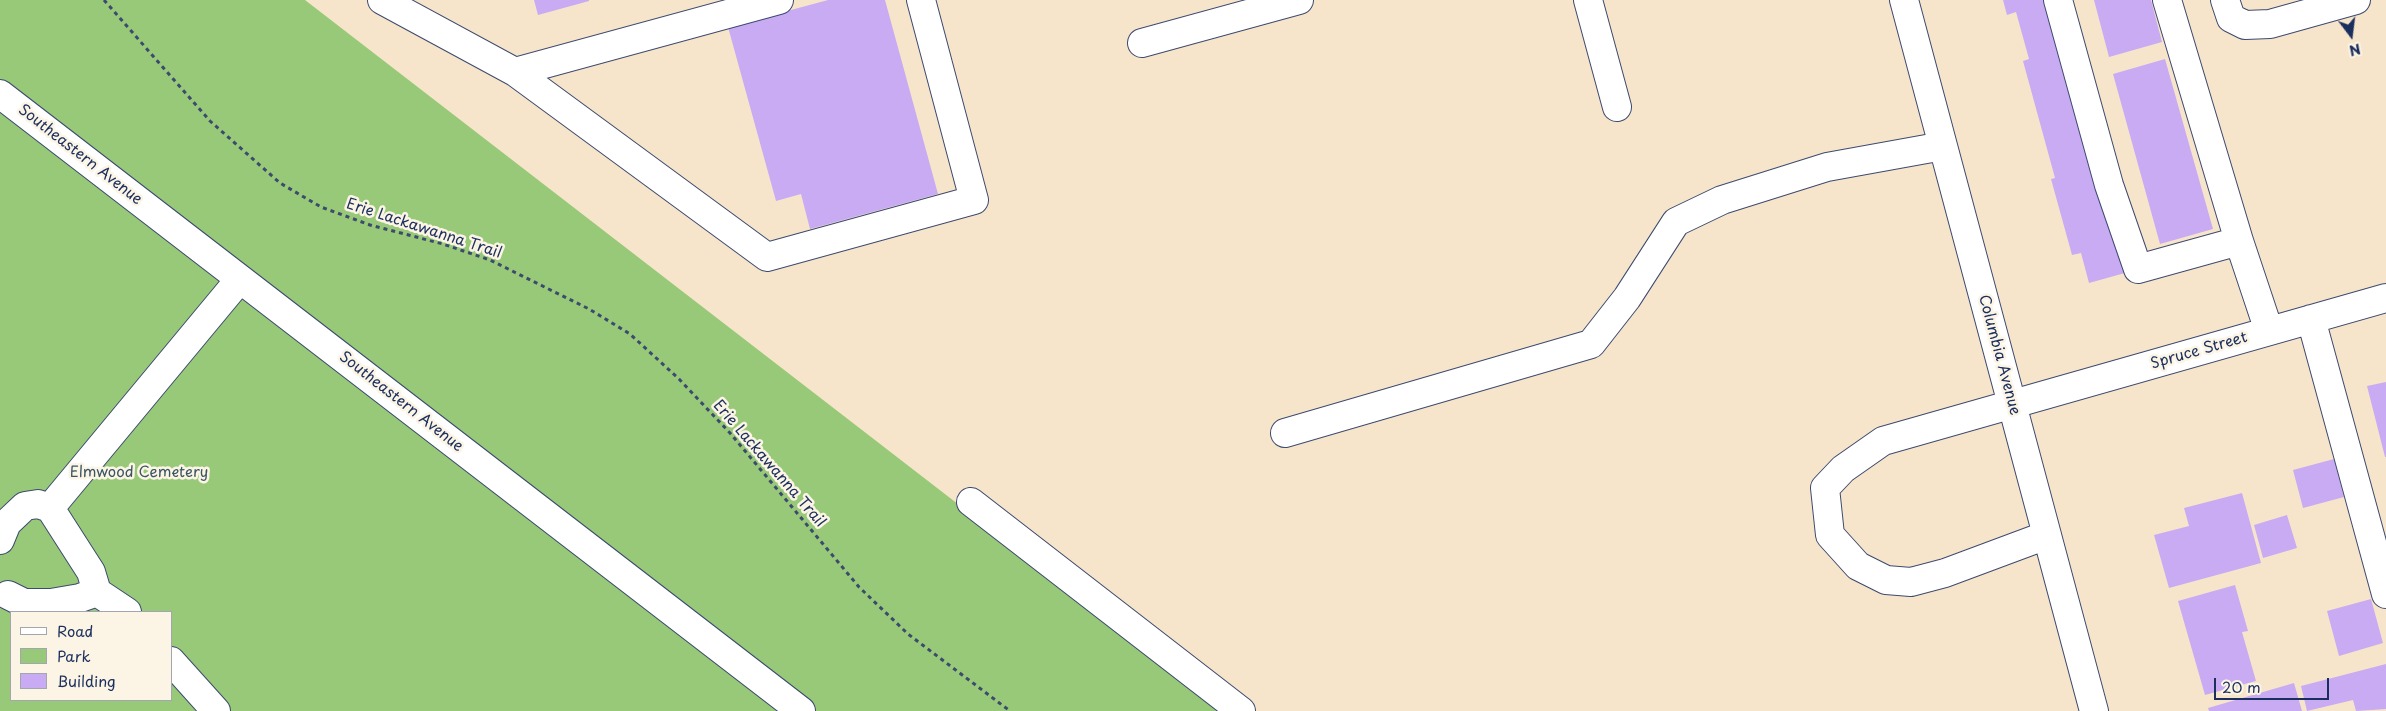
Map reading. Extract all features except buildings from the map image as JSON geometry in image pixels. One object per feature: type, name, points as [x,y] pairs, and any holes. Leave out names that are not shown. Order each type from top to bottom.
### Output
[{"type":"street","points":[[382,0],[515,72],[767,257],[974,200],[921,0]]},
{"type":"street","points":[[515,72],[780,0]]},
{"type":"street","points":[[1142,44],[1298,0]]},
{"type":"street","points":[[1588,0],[1617,107]]},
{"type":"street","name":"Columbia Avenue","points":[[1904,0],[2094,711]]},
{"type":"street","points":[[2058,0],[2109,185],[2138,269],[2239,241]]},
{"type":"street","points":[[2167,0],[2239,241],[2269,331]]},
{"type":"street","points":[[2225,0],[2232,18],[2245,24],[2270,24],[2356,0]]},
{"type":"street","name":"Southeastern Avenue","points":[[0,94],[801,711]]},
{"type":"street","points":[[1285,433],[1591,344],[1627,298],[1676,222],[1722,200],[1827,167],[1943,146]]},
{"type":"street","points":[[50,508],[240,278]]},
{"type":"street","name":"Spruce Street","points":[[2047,535],[1945,573],[1911,582],[1886,580],[1858,566],[1830,535],[1825,488],[1843,469],[1882,441],[2386,298]]},
{"type":"street","points":[[2311,319],[2386,594]]},
{"type":"street","points":[[971,502],[1241,711]]},
{"type":"street","points":[[0,540],[7,523],[25,506],[38,504],[50,508],[91,572],[97,592],[125,611]]},
{"type":"street","points":[[3,593],[24,602],[51,603],[80,598],[97,592]]},
{"type":"street","points":[[172,662],[216,711]]},
{"type":"path","name":"Erie Lackawanna Trail","points":[[104,0],[210,121],[280,183],[321,207],[370,225],[443,244],[490,260],[589,309],[630,334],[679,380],[730,433],[859,587],[908,634],[1010,711]]},
{"type":"green space","name":"Elmwood Cemetery","points":[[0,0],[305,0],[1226,711],[0,711]]}]
